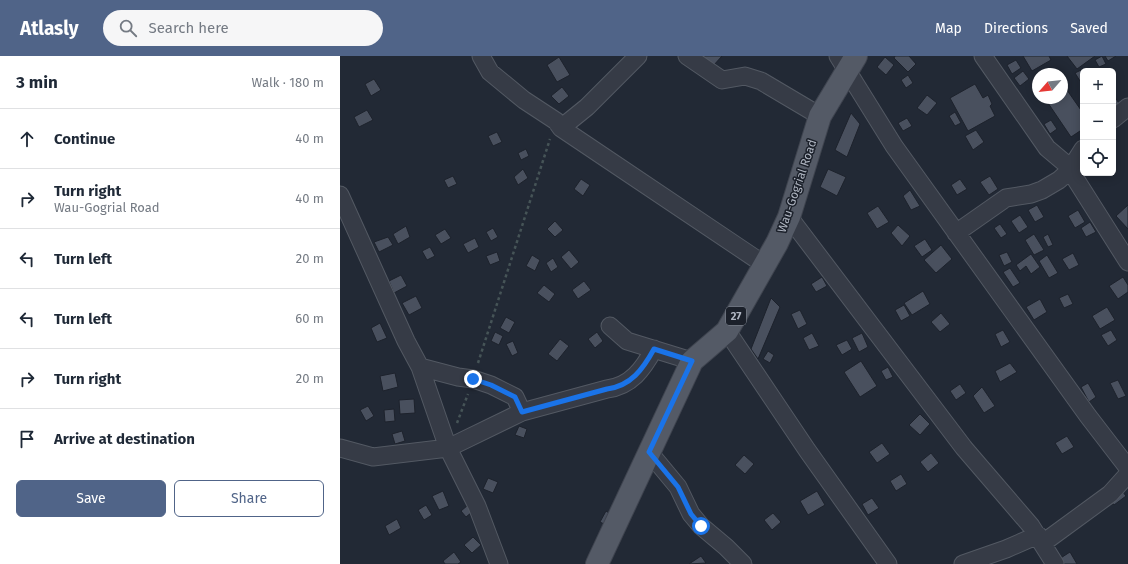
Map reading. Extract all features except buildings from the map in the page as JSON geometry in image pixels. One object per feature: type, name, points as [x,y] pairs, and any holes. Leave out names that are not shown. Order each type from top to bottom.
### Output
[{"type":"main road","name":"Wau-Gogrial Road","points":[[597,564],[692,361],[727,331],[765,265],[789,218],[820,116],[847,61]]},
{"type":"street","points":[[481,56],[490,72],[524,100],[765,265]]},
{"type":"street","points":[[558,124],[587,107],[638,56]]},
{"type":"street","points":[[687,56],[722,80],[745,76],[761,81],[820,116]]},
{"type":"street","points":[[983,56],[1047,148],[1062,160],[1128,262]]},
{"type":"street","points":[[847,61],[894,146],[1088,416],[1128,468]]},
{"type":"street","points":[[1116,117],[1128,107]]},
{"type":"street","points":[[956,233],[1006,198],[1031,194],[1042,190],[1069,171],[1080,154]]},
{"type":"street","points":[[340,195],[406,341],[420,367],[448,448],[477,506],[499,564]]},
{"type":"street","points":[[789,218],[964,448],[1015,505],[1040,539],[1055,564]]},
{"type":"street","points":[[610,326],[627,341],[692,361]]},
{"type":"street","points":[[727,331],[806,450],[888,564]]},
{"type":"street","points":[[340,448],[373,457],[448,448],[522,412],[607,389],[618,388],[642,370],[654,349]]},
{"type":"street","points":[[420,367],[458,377],[473,379],[491,385],[515,397],[522,412]]},
{"type":"street","points":[[649,452],[678,487],[691,514],[701,526],[726,547],[743,564]]},
{"type":"street","points":[[963,564],[1040,539],[1110,494],[1128,474]]},
{"type":"path","points":[[448,448],[473,379],[558,124]]},
{"type":"route","points":[[473,379],[491,385],[515,397],[522,412],[607,389],[618,388],[642,370],[654,349],[692,361],[649,452],[678,487],[686,500],[691,514],[701,526]]}]
